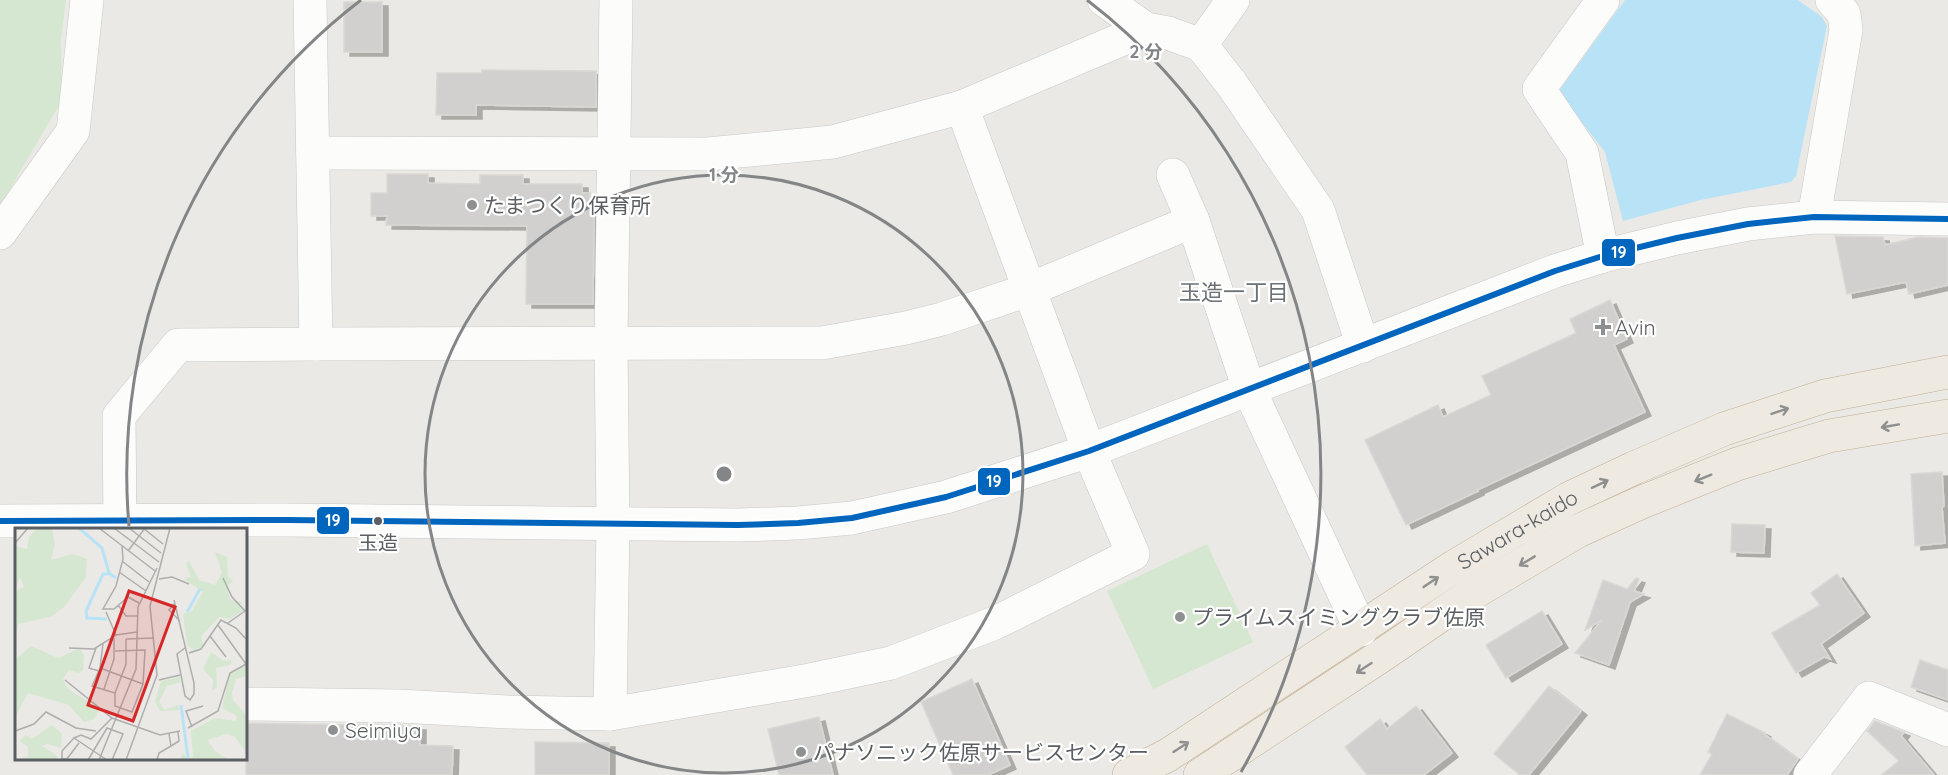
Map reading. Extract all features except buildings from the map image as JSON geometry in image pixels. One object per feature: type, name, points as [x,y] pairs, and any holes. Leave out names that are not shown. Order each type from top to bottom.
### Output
[{"type":"highway","name":"Sawara-kaido","points":[[1129,775],[1168,755],[1455,566],[1568,499],[1724,429],[1825,396],[1948,372]]},
{"type":"highway","name":"Sawara-kaido","points":[[1200,775],[1470,595],[1578,531],[1642,502],[1737,464],[1829,436],[1948,416]]},
{"type":"street","points":[[0,233],[74,131],[87,0]]},
{"type":"street","points":[[310,0],[316,344]]},
{"type":"street","points":[[610,714],[613,524],[611,342],[616,0]]},
{"type":"street","points":[[1104,0],[1146,29],[1168,33],[1201,45],[1231,83],[1318,210],[1363,346]]},
{"type":"street","points":[[1201,45],[1233,0]]},
{"type":"street","points":[[1603,0],[1539,89],[1582,153],[1603,256]]},
{"type":"street","points":[[1814,217],[1846,30],[1844,14],[1832,0]]},
{"type":"street","points":[[313,153],[708,154],[833,142],[962,107],[1146,29]]},
{"type":"street","points":[[248,704],[399,706],[508,712],[610,714],[810,680],[891,663],[995,623],[1133,554],[1089,451],[962,107]]},
{"type":"street","points":[[1173,175],[1193,221],[1250,389],[1361,630]]},
{"type":"street","points":[[0,520],[120,525],[287,520],[798,524],[852,518],[946,497],[1089,451],[1555,271],[1603,256],[1748,224],[1814,217],[1948,219]]},
{"type":"street","points":[[120,525],[119,416],[178,345],[822,343],[942,319],[1028,290],[1193,221]]},
{"type":"street","points":[[1810,775],[1869,698],[1948,730]]},
{"type":"green space","points":[[0,0],[66,0],[61,40],[62,100],[0,206]]},
{"type":"green space","name":"プライムスイミングクラブ佐原","points":[[1207,544],[1253,642],[1153,689],[1107,591]]},
{"type":"water","points":[[1625,0],[1798,0],[1822,17],[1827,26],[1796,176],[1791,182],[1701,200],[1623,221],[1605,152],[1558,92]]},
{"type":"transit line","name":"19","points":[[0,521],[287,520],[738,525],[852,518],[946,497],[1089,451],[1555,271],[1603,256],[1748,224],[1814,217],[1948,219]]},
{"type":"place","name":"たまつくり保育所","points":[[472,205]]},
{"type":"place","name":"Avin","points":[[1603,327]]},
{"type":"place","name":"玉造","points":[[378,521]]},
{"type":"place","name":"プライムスイミングクラブ佐原","points":[[1180,617]]},
{"type":"place","name":"Seimiya","points":[[333,730]]},
{"type":"place","name":"パナソニック佐原サービスセンター","points":[[801,752]]},
{"type":"district","name":"玉造一丁目","points":[[1234,292]]}]
